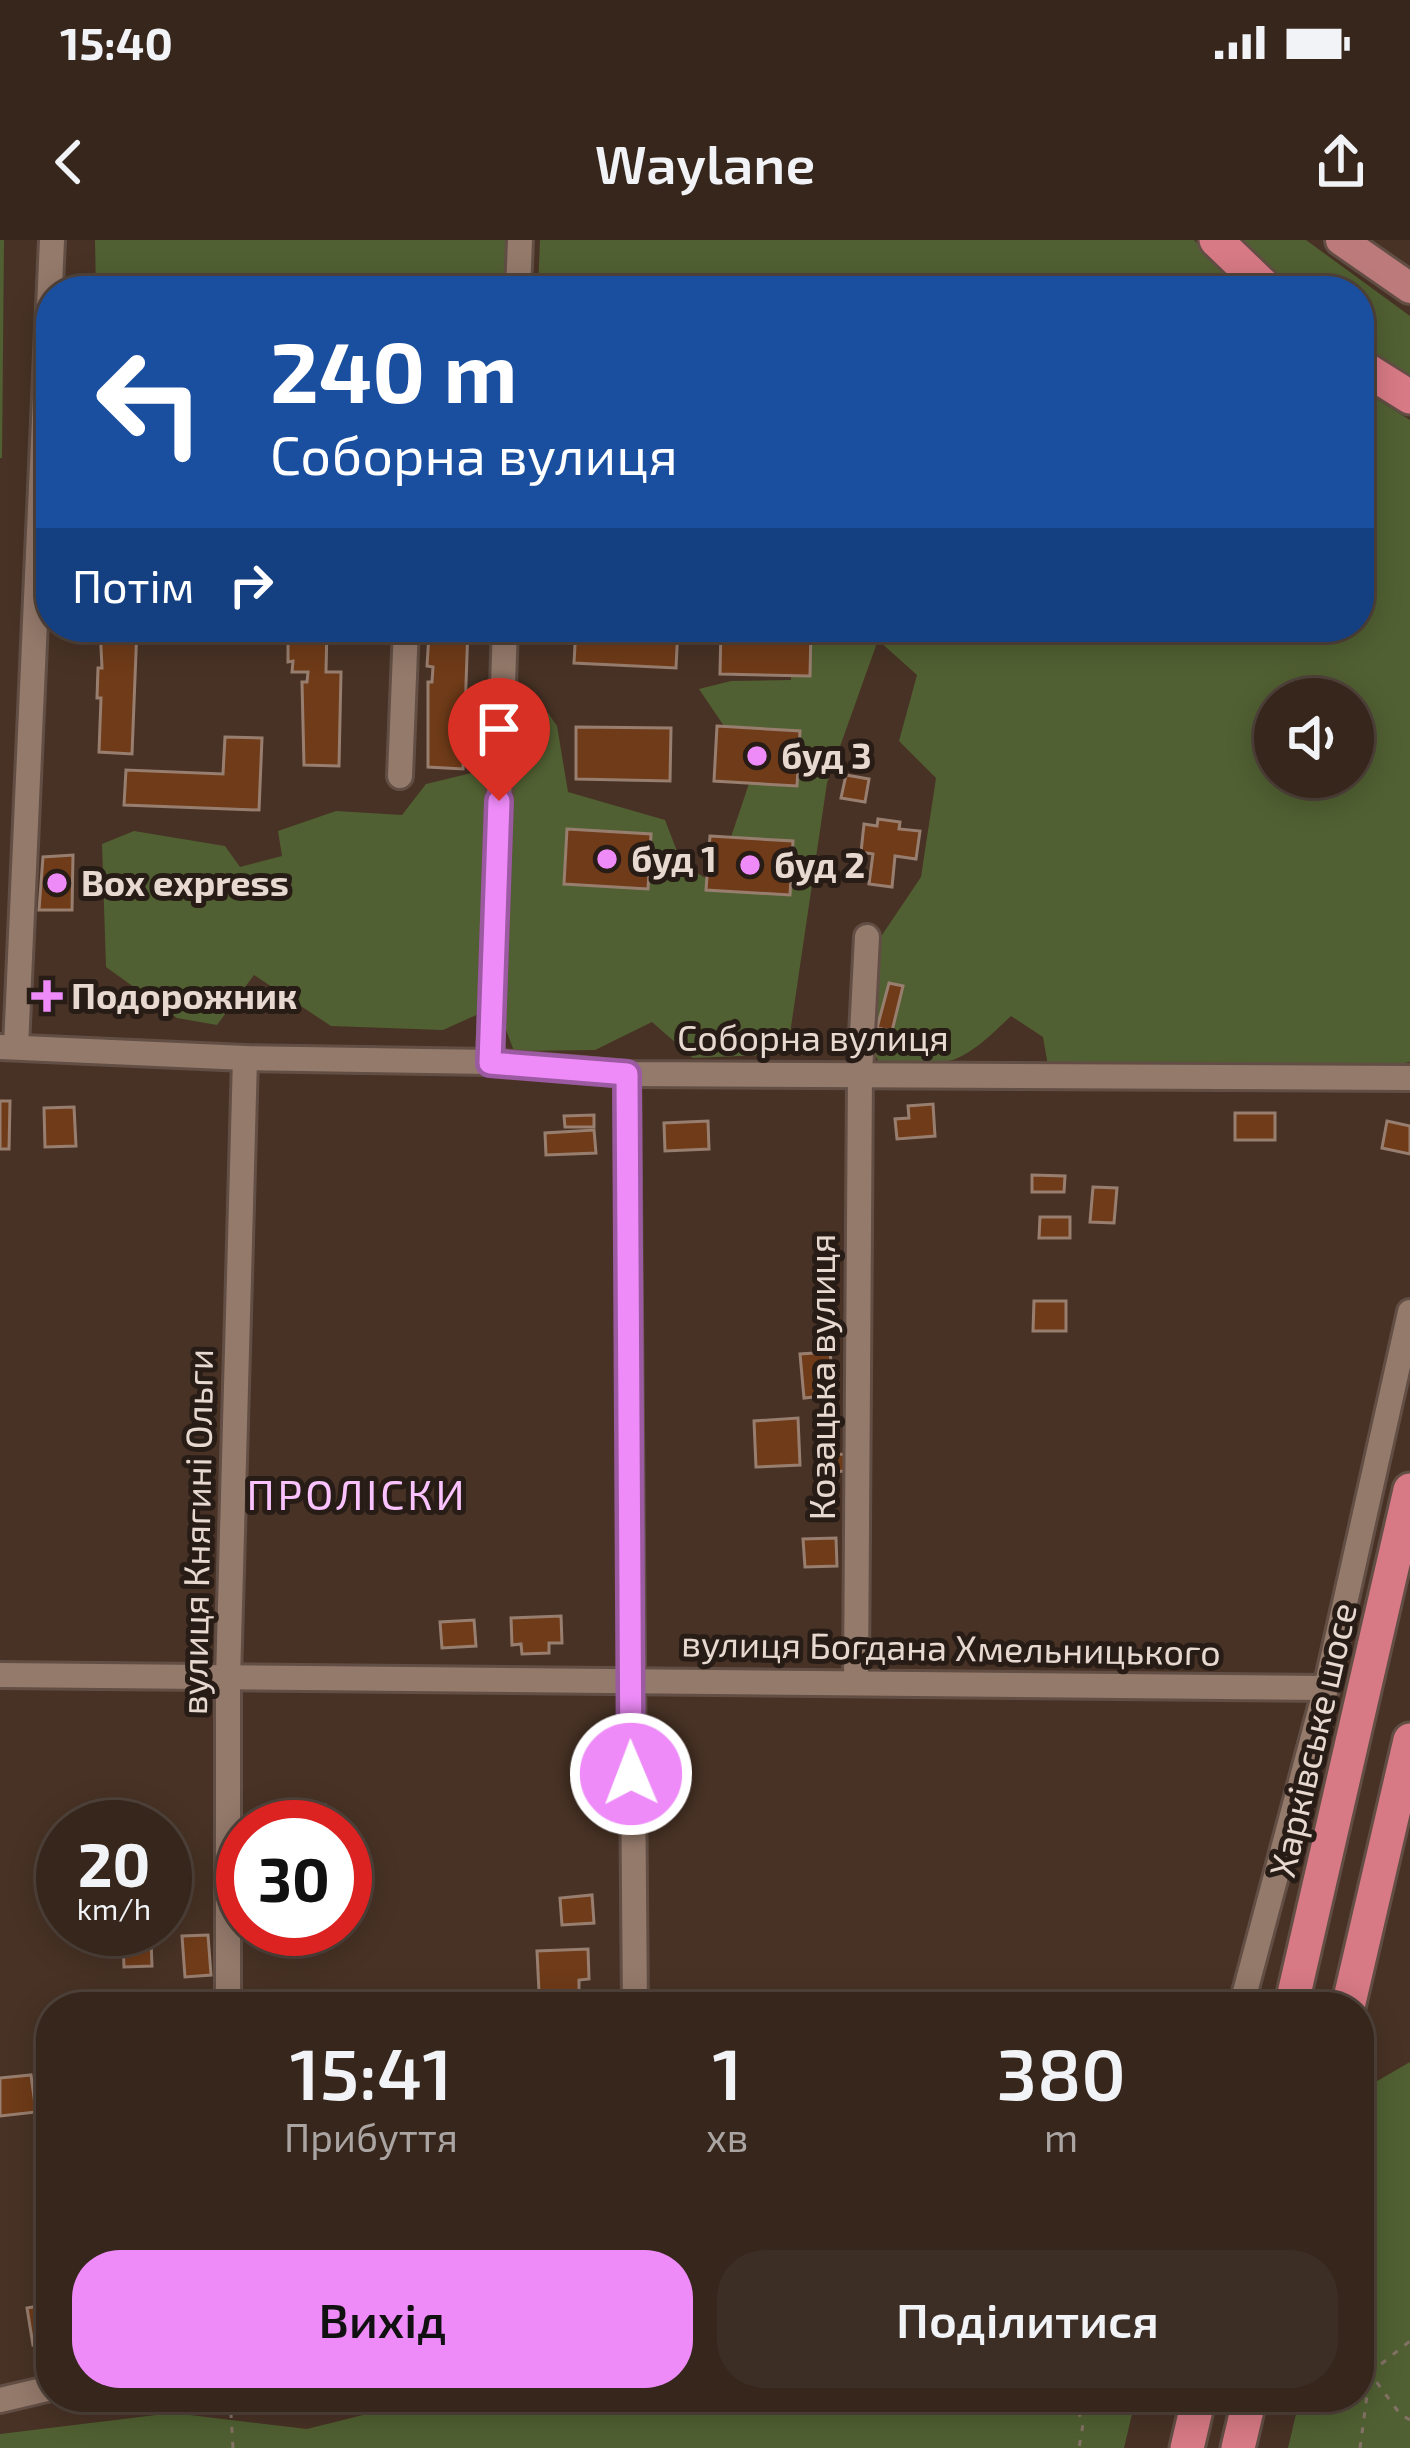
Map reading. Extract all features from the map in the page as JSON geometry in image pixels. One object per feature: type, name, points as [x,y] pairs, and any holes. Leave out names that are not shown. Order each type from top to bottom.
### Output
[{"type":"highway","points":[[1216,240],[1253,276]]},
{"type":"highway","points":[[1374,374],[1410,398]]},
{"type":"highway","name":"Харківське шосе","points":[[1294,1992],[1410,1490]]},
{"type":"highway","points":[[1351,1992],[1410,1740]]},
{"type":"highway","points":[[1187,2448],[1195,2412]]},
{"type":"highway","points":[[1238,2448],[1246,2412]]},
{"type":"main road","points":[[1341,240],[1410,289]]},
{"type":"street","points":[[51,276],[52,240]]},
{"type":"street","points":[[519,276],[520,240]]},
{"type":"street","points":[[8,1047],[36,616]]},
{"type":"street","points":[[400,776],[405,642]]},
{"type":"street","points":[[490,1063],[504,642]]},
{"type":"street","name":"Козацька вулиця","points":[[856,1682],[860,1073],[867,937]]},
{"type":"street","name":"Соборна вулиця","points":[[8,1047],[490,1063],[627,1074],[1410,1078]]},
{"type":"street","name":"вулиця Княгині Ольги","points":[[228,1992],[227,1679],[245,1058]]},
{"type":"street","points":[[627,1074],[635,1992]]},
{"type":"street","points":[[1245,1992],[1326,1688],[1410,1312]]},
{"type":"street","name":"вулиця Богдана Хмельницького","points":[[0,1675],[1326,1688]]},
{"type":"street","points":[[0,2400],[36,2392]]},
{"type":"path","points":[[1374,2370],[1410,2341]]},
{"type":"path","points":[[1374,2378],[1400,2414],[1410,2420]]},
{"type":"path","points":[[231,2412],[233,2448]]},
{"type":"path","points":[[1079,2412],[1083,2424],[1079,2448]]},
{"type":"path","points":[[1360,2448],[1365,2412]]},
{"type":"green space","points":[[0,240],[4,240],[2,458],[0,458]]},
{"type":"green space","points":[[95,240],[516,240],[515,276],[96,276]]},
{"type":"green space","points":[[540,240],[1194,240],[1229,276],[539,276]]},
{"type":"green space","points":[[1229,240],[1306,240],[1355,276],[1268,276]]},
{"type":"green space","points":[[1374,290],[1410,316],[1410,385],[1374,360]]},
{"type":"green space","points":[[1374,397],[1410,420],[1410,1062],[1382,1067],[1048,1066],[1043,1037],[1011,1016],[979,1045],[952,1060],[879,1062],[869,1045],[878,941],[921,877],[936,778],[899,741],[917,675],[880,642],[1374,642]]},
{"type":"green space","points":[[792,642],[877,642],[827,783],[787,1054],[693,1058],[652,1022],[595,1050],[514,1051],[503,1022],[516,725],[524,712],[548,713],[557,726],[568,792],[665,820],[682,864],[727,891],[732,834],[762,745],[730,735],[699,689],[731,681],[791,680]]},
{"type":"green space","points":[[480,771],[496,782],[483,1012],[443,1030],[331,1026],[254,975],[217,1025],[177,1018],[106,967],[102,844],[134,831],[225,846],[240,867],[282,856],[278,831],[336,811],[402,815],[426,784]]},
{"type":"green space","points":[[1410,2062],[1410,2448],[1288,2448],[1296,2412],[1374,2412],[1374,2083]]},
{"type":"green space","points":[[375,2412],[1132,2412],[1124,2448],[0,2448],[0,2434],[173,2413],[307,2429]]},
{"type":"building","points":[[101,642],[136,642],[132,754],[99,752],[98,668],[102,668]]},
{"type":"building","points":[[288,642],[327,642],[326,672],[341,672],[339,766],[304,765],[302,682],[307,682],[308,672],[292,672],[293,661],[288,662]]},
{"type":"building","points":[[428,642],[467,642],[463,769],[428,767],[428,682],[432,682],[433,667],[427,666]]},
{"type":"building","points":[[575,642],[677,642],[676,668],[574,663]]},
{"type":"building","points":[[721,642],[811,642],[810,676],[720,674]]},
{"type":"building","name":"буд 3","points":[[717,726],[800,731],[797,786],[714,781]]},
{"type":"building","points":[[576,727],[671,728],[670,781],[576,779]]},
{"type":"building","points":[[225,737],[262,738],[259,810],[124,805],[126,770],[223,774]]},
{"type":"building","points":[[846,775],[869,779],[865,802],[841,798]]},
{"type":"building","points":[[878,819],[900,822],[899,829],[920,831],[916,859],[895,856],[892,887],[869,884],[873,854],[861,852],[864,824],[877,826]]},
{"type":"building","name":"буд 1","points":[[567,829],[651,834],[648,889],[564,884]]},
{"type":"building","name":"буд 2","points":[[710,836],[793,841],[790,895],[706,890]]},
{"type":"building","name":"Box express","points":[[73,855],[72,910],[39,910],[43,857]]},
{"type":"building","points":[[889,983],[903,986],[892,1031],[877,1028]]},
{"type":"building","points":[[0,1101],[10,1101],[9,1149],[0,1149]]},
{"type":"building","points":[[933,1104],[935,1136],[897,1139],[895,1119],[909,1118],[908,1106]]},
{"type":"building","points":[[74,1107],[76,1146],[45,1147],[44,1108]]},
{"type":"building","points":[[1235,1113],[1275,1113],[1275,1140],[1235,1140]]},
{"type":"building","points":[[594,1115],[594,1127],[565,1127],[564,1116]]},
{"type":"building","points":[[708,1121],[709,1149],[665,1151],[664,1123]]},
{"type":"building","points":[[1387,1121],[1410,1126],[1410,1154],[1382,1148]]},
{"type":"building","points":[[594,1130],[596,1153],[546,1155],[545,1133]]},
{"type":"building","points":[[1032,1175],[1065,1176],[1064,1192],[1032,1192]]},
{"type":"building","points":[[1093,1187],[1117,1188],[1114,1223],[1090,1222]]},
{"type":"building","points":[[1040,1217],[1070,1217],[1070,1238],[1039,1238]]},
{"type":"building","points":[[1034,1301],[1066,1301],[1066,1331],[1033,1331]]},
{"type":"building","points":[[830,1352],[834,1395],[804,1398],[800,1354]]},
{"type":"building","points":[[798,1418],[800,1465],[756,1467],[754,1421]]},
{"type":"building","points":[[846,1454],[847,1471],[827,1472],[826,1455]]},
{"type":"building","points":[[836,1538],[837,1566],[805,1567],[803,1539]]},
{"type":"building","points":[[561,1616],[562,1643],[549,1643],[549,1653],[522,1654],[521,1644],[512,1645],[511,1618]]},
{"type":"building","points":[[474,1620],[476,1646],[442,1648],[440,1622]]},
{"type":"building","points":[[592,1895],[594,1923],[562,1925],[560,1898]]},
{"type":"building","points":[[208,1935],[211,1975],[185,1977],[183,1956],[192,1956],[192,1936]]},
{"type":"building","points":[[588,1949],[589,1979],[579,1980],[579,1991],[539,1992],[537,1951]]},
{"type":"building","points":[[124,1956],[152,1956],[152,1966],[124,1967]]},
{"type":"building","points":[[31,2075],[36,2112],[0,2116],[0,2078]]},
{"type":"building","points":[[36,2306],[36,2344],[33,2345],[27,2308]]},
{"type":"place","name":"буд 3","points":[[757,756]]},
{"type":"place","name":"буд 1","points":[[607,859]]},
{"type":"place","name":"буд 2","points":[[750,865]]},
{"type":"place","name":"Box express","points":[[57,883]]},
{"type":"place","name":"Подорожник","points":[[47,996]]},
{"type":"district","name":"ПРОЛІСКИ","points":[[357,1495]]},
{"type":"route","points":[[499,801],[490,1063],[627,1074],[631,1774]]}]
